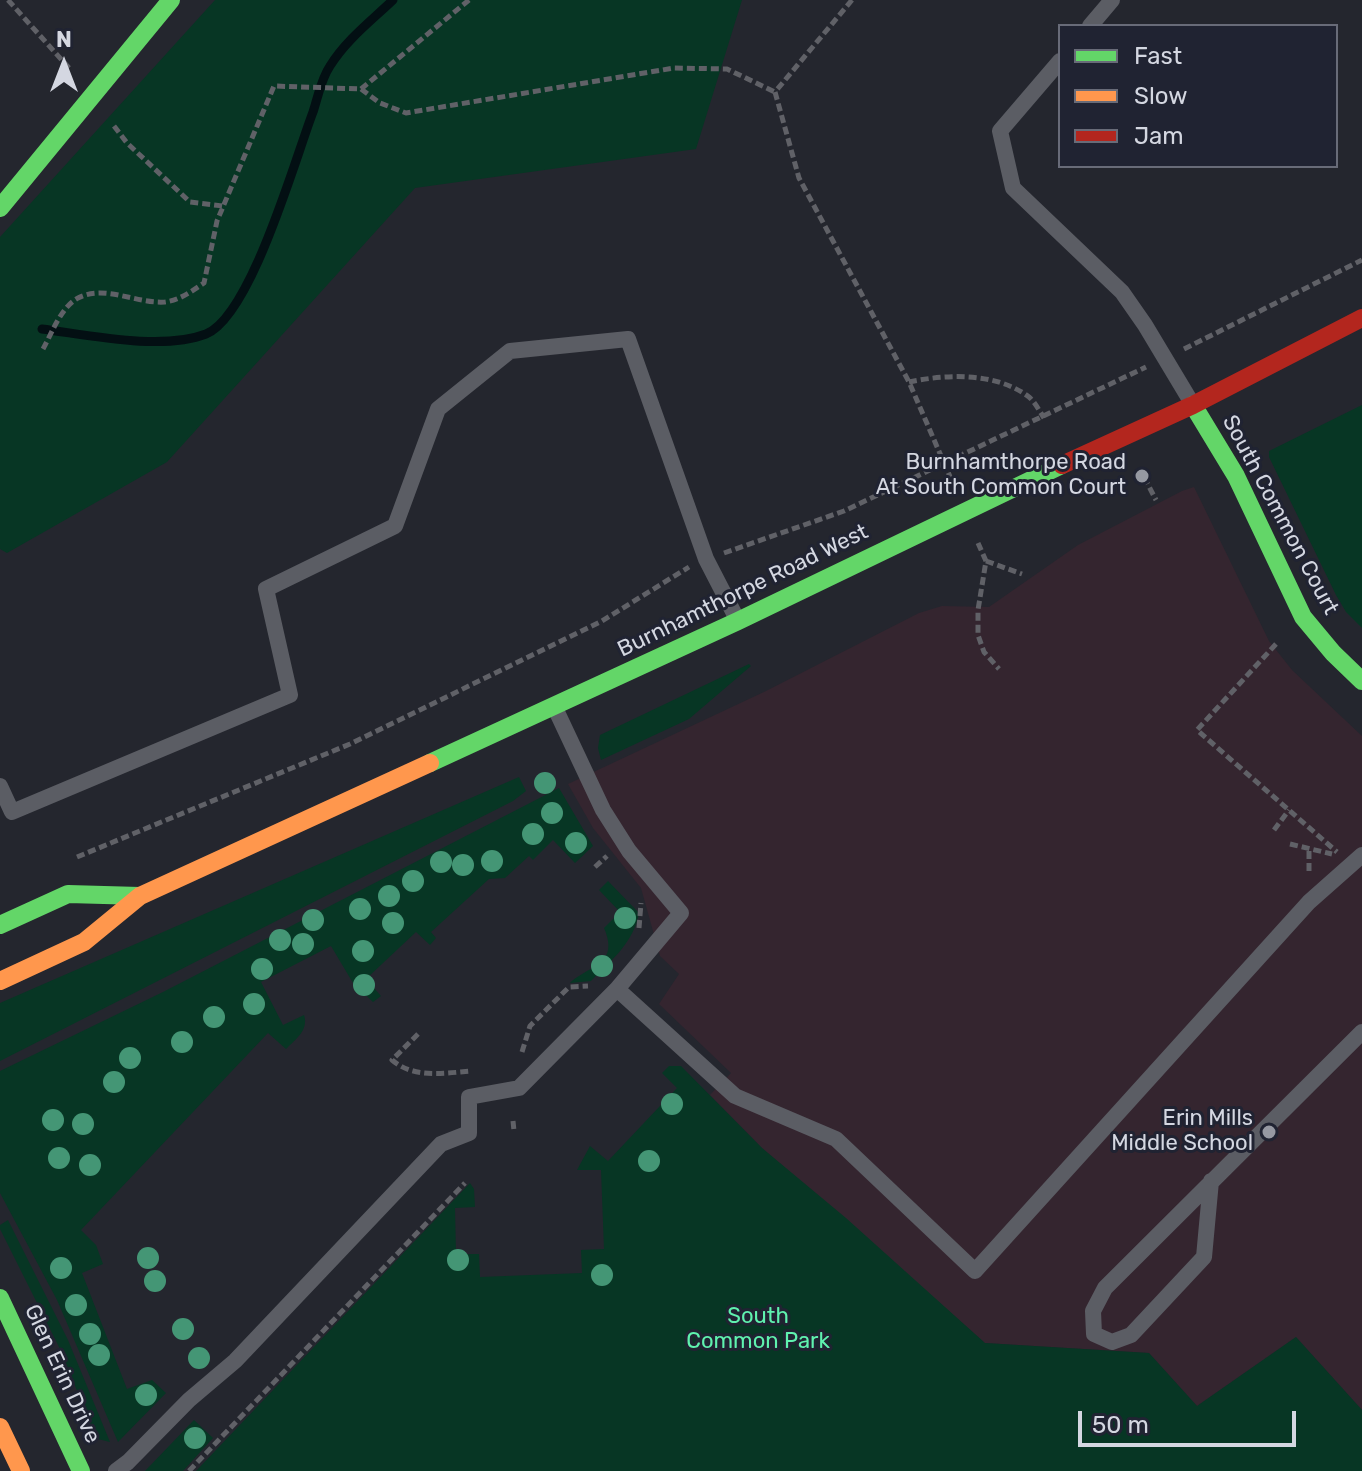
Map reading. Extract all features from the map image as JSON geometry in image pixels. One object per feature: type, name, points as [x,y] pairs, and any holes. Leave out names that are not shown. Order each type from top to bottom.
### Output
[{"type":"main road","points":[[0,208],[171,0]]},
{"type":"main road","name":"Burnhamthorpe Road West","points":[[0,981],[84,942],[140,896],[738,621],[997,495],[1193,405],[1362,318]]},
{"type":"main road","name":"South Common Court","points":[[1193,405],[1236,476],[1303,617],[1362,681]]},
{"type":"main road","name":"Burnhamthorpe Road West","points":[[0,925],[68,894],[140,896]]},
{"type":"main road","name":"Glen Erin Drive","points":[[0,1298],[81,1471]]},
{"type":"main road","points":[[0,1427],[21,1471]]},
{"type":"lane","points":[[1092,24],[1112,0]]},
{"type":"lane","points":[[1058,63],[1000,131],[1013,188],[1122,292],[1193,405]]},
{"type":"lane","points":[[0,786],[12,812],[290,695],[266,589],[395,526],[438,409],[510,351],[628,339],[706,559],[738,621]]},
{"type":"lane","points":[[116,1471],[189,1400],[235,1361],[441,1144],[469,1133],[469,1097],[519,1088],[617,989],[681,913],[629,851],[603,810],[555,707]]},
{"type":"lane","points":[[617,989],[735,1096],[836,1139],[975,1271],[1309,902],[1362,855]]},
{"type":"lane","points":[[1211,1181],[1204,1257],[1131,1335],[1112,1342],[1094,1334],[1093,1311],[1105,1288],[1211,1181],[1362,1032]]},
{"type":"path","points":[[361,89],[469,0]]},
{"type":"path","points":[[775,92],[852,0]]},
{"type":"path","points":[[43,349],[62,313],[77,298],[97,293],[164,302],[185,296],[204,283],[217,221],[274,86],[361,89],[380,103],[406,113],[674,68],[727,69],[775,92],[799,178],[909,382],[956,492]]},
{"type":"path","points":[[1184,349],[1362,260]]},
{"type":"path","points":[[71,860],[350,744],[602,621],[677,572],[706,559],[807,526],[976,450],[1138,371]]},
{"type":"path","points":[[909,382],[936,376],[967,376],[1005,385],[1030,398],[1044,418]]},
{"type":"path","points":[[1144,477],[1156,500]]},
{"type":"path","points":[[974,533],[986,561],[979,602],[978,635],[984,652],[999,669]]},
{"type":"path","points":[[986,561],[1022,574]]},
{"type":"path","points":[[1276,644],[1197,730],[1342,856],[1290,844]]},
{"type":"path","points":[[1274,830],[1289,810]]},
{"type":"path","points":[[595,867],[608,855],[613,863]]},
{"type":"path","points":[[634,937],[640,926],[642,909],[639,892]]},
{"type":"path","points":[[520,1060],[530,1026],[569,987],[591,985]]},
{"type":"path","points":[[418,1034],[392,1060],[398,1065],[414,1072],[434,1074],[478,1071]]},
{"type":"path","points":[[513,1121],[514,1131]]},
{"type":"path","points":[[189,1471],[465,1183]]},
{"type":"shaded area","points":[[1194,487],[1269,641],[1292,670],[1362,736],[1362,1410],[1296,1337],[1197,1406],[1149,1353],[985,1343],[762,1148],[710,1095],[731,1073],[659,1004],[679,974],[660,956],[641,888],[593,828],[568,784],[766,691],[919,613],[942,606],[989,607],[1078,545]]},
{"type":"green space","points":[[215,0],[742,0],[696,149],[415,188],[167,462],[7,553],[0,549],[0,237]]},
{"type":"green space","points":[[1362,405],[1362,628],[1346,612],[1336,595],[1269,457],[1269,451]]},
{"type":"green space","points":[[749,664],[751,666],[689,719],[601,760],[598,748],[600,735]]},
{"type":"green space","points":[[519,777],[526,791],[513,801],[0,1061],[0,1003]]},
{"type":"green space","points":[[559,788],[593,846],[575,863],[553,840],[533,860],[529,856],[505,878],[489,879],[431,932],[436,938],[430,945],[416,932],[366,979],[381,996],[373,1002],[353,983],[331,946],[261,982],[283,1025],[304,1015],[305,1025],[301,1034],[286,1049],[268,1033],[81,1230],[96,1245],[103,1264],[82,1273],[127,1389],[152,1380],[166,1393],[118,1442],[57,1300],[0,1193],[0,1071],[163,992]]},
{"type":"green space","points":[[608,881],[639,913],[636,923],[621,950],[591,981],[570,983],[600,963],[608,950],[604,928],[620,912],[599,890]]},
{"type":"green space","name":"South Common Park","points":[[669,1066],[681,1066],[762,1148],[846,1218],[985,1343],[1149,1353],[1197,1406],[1296,1337],[1362,1410],[1362,1471],[196,1471],[470,1183],[474,1189],[475,1207],[455,1208],[456,1254],[479,1254],[480,1277],[582,1273],[581,1250],[604,1249],[601,1170],[577,1170],[590,1146],[608,1161],[677,1088],[662,1073]]},
{"type":"green space","points":[[8,1220],[68,1340],[110,1442],[98,1439],[93,1431],[62,1353],[0,1229],[0,1225]]},
{"type":"green space","points":[[194,1420],[213,1438],[183,1471],[145,1471]]},
{"type":"waterway","points":[[42,329],[125,340],[168,341],[206,334],[223,321],[239,298],[270,234],[327,71],[351,39],[393,0]]},
{"type":"traffic: fast","points":[[0,208],[171,0]]},
{"type":"traffic: fast","points":[[1193,405],[1236,476],[1303,617],[1362,681]]},
{"type":"traffic: fast","points":[[430,763],[738,621],[1062,465]]},
{"type":"traffic: fast","points":[[0,925],[68,894],[140,896]]},
{"type":"traffic: fast","points":[[0,1298],[81,1471]]},
{"type":"traffic: slow","points":[[0,981],[84,942],[140,896],[430,763]]},
{"type":"traffic: slow","points":[[0,1427],[21,1471]]},
{"type":"traffic: jam","points":[[1062,465],[1193,405],[1362,318]]},
{"type":"place","name":"Burnhamthorpe Road At South Common Court","points":[[1142,476]]},
{"type":"place","name":"Erin Mills Middle School","points":[[1269,1132]]}]
